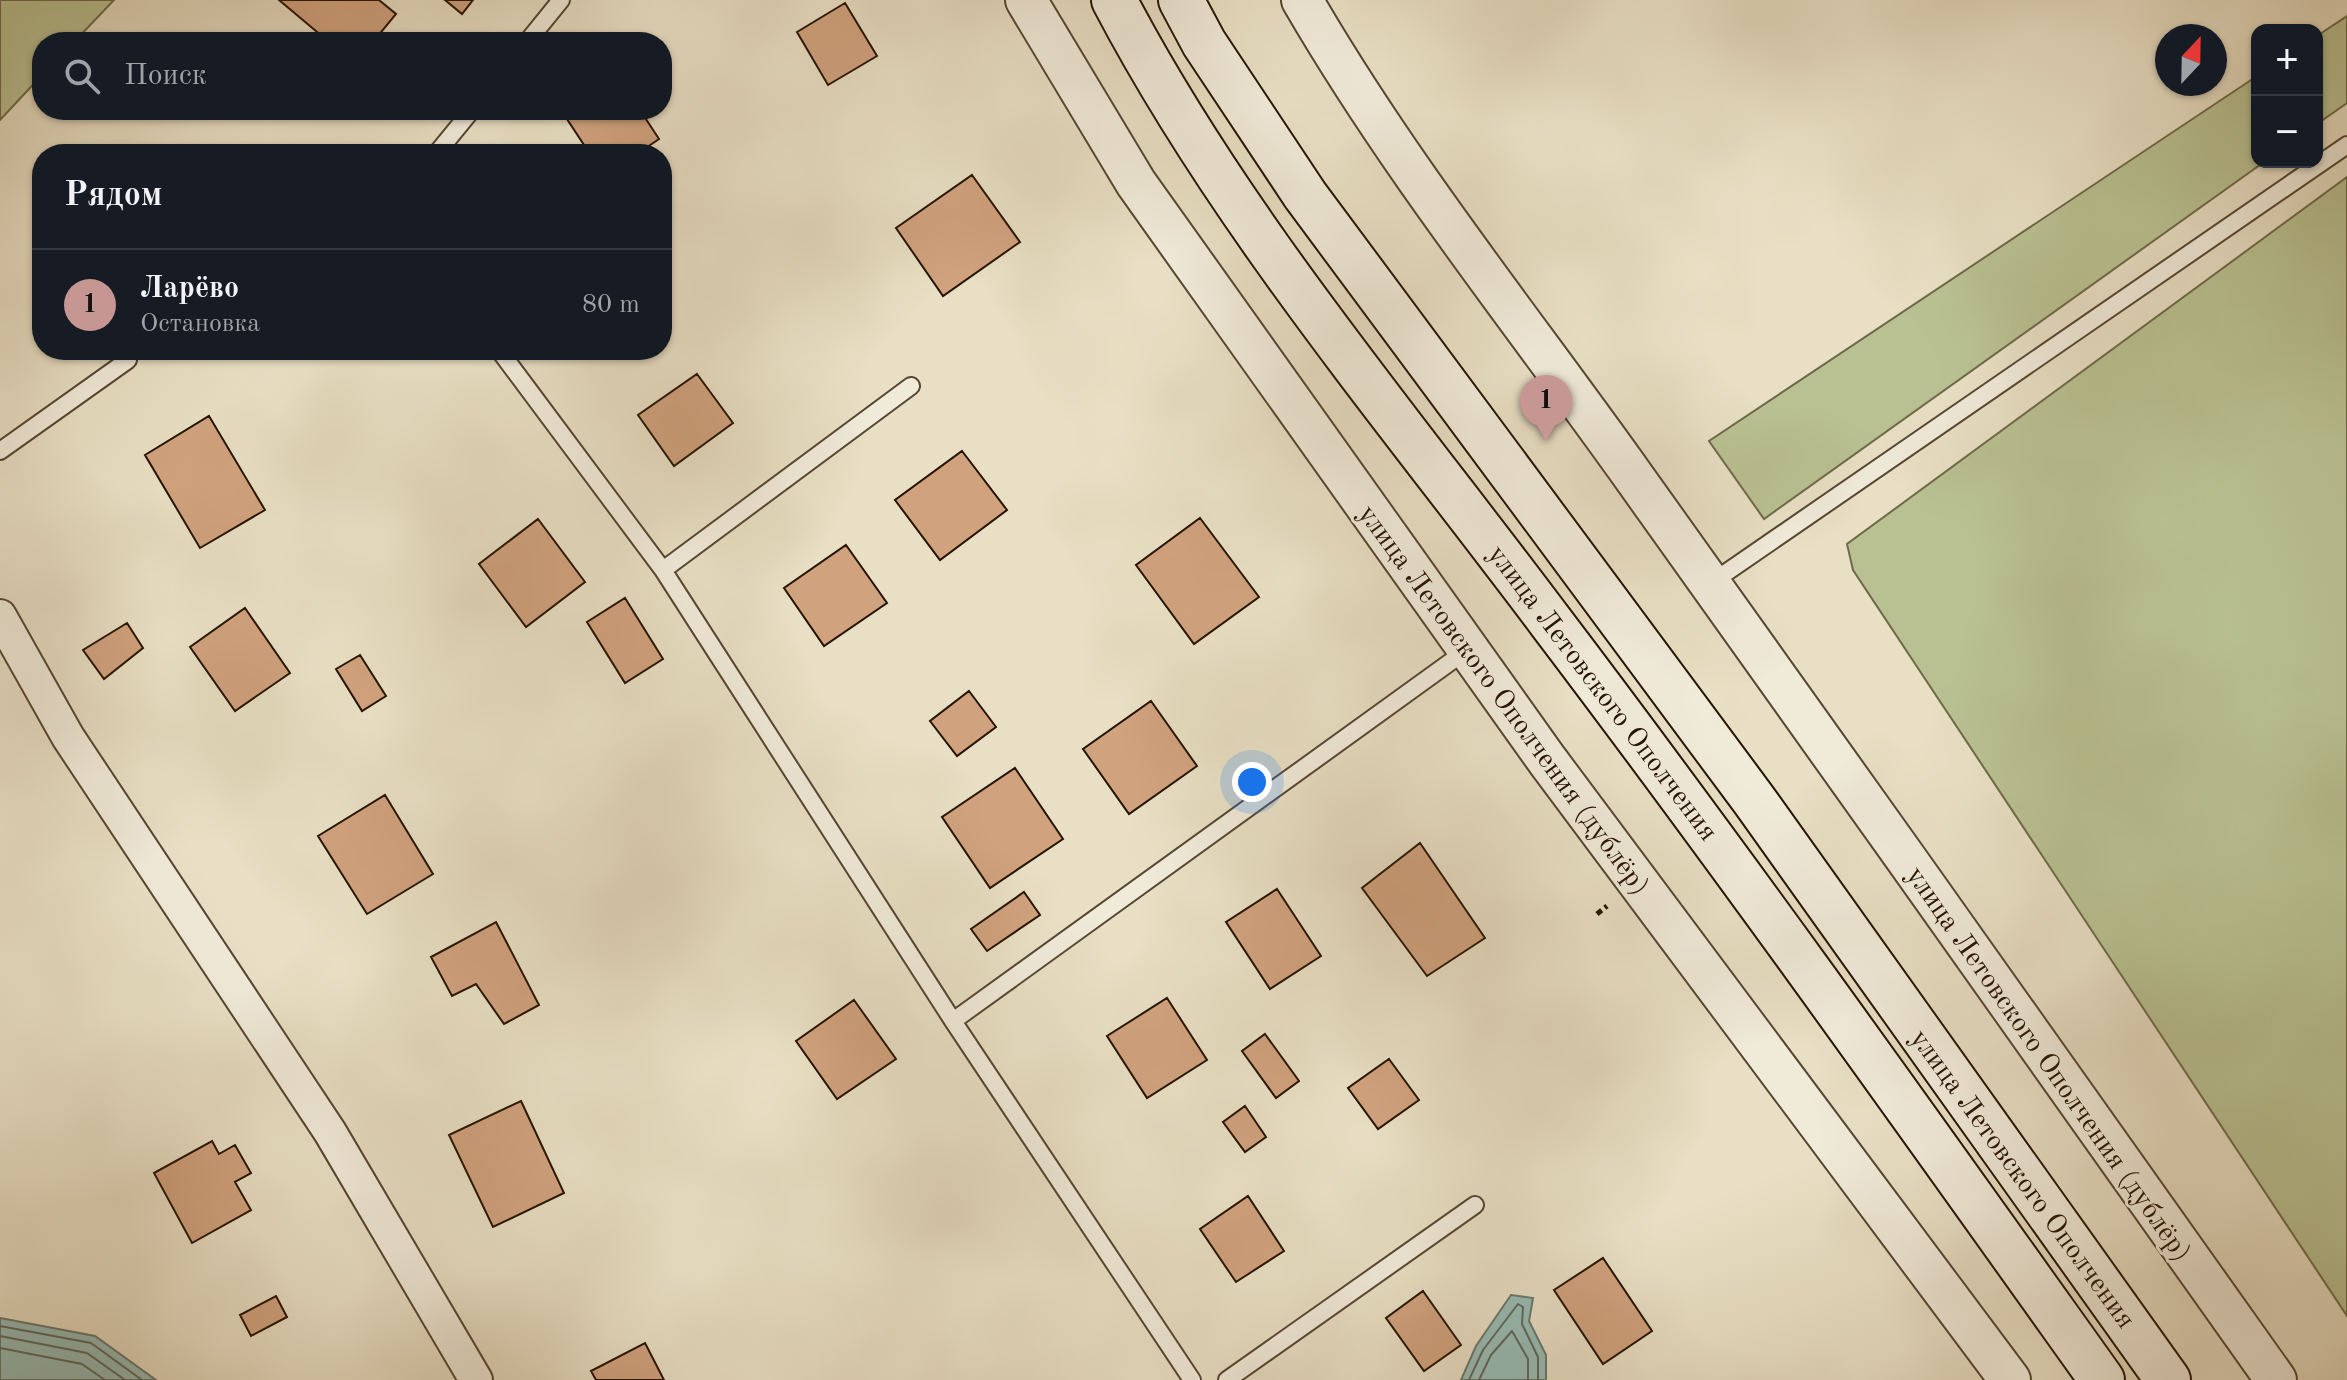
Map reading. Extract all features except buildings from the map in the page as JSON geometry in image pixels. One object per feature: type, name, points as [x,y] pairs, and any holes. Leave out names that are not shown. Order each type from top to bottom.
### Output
[{"type":"main road","name":"улица Летовского Ополчения","points":[[1114,0],[1148,64],[1254,228],[1710,832],[2102,1380]]},
{"type":"main road","name":"улица Летовского Ополчения","points":[[1181,0],[1204,43],[1305,195],[1754,800],[2168,1380]]},
{"type":"street","name":"улица Летовского Ополчения (дублёр)","points":[[1026,0],[1136,183],[1637,885],[2010,1380]]},
{"type":"street","name":"улица Летовского Ополчения (дублёр)","points":[[1302,0],[1330,48],[1478,269],[1710,584],[2276,1380]]},
{"type":"street","points":[[0,616],[68,737],[330,1132],[476,1380]]},
{"type":"lane","points":[[535,32],[561,0]]},
{"type":"lane","points":[[444,144],[464,120]]},
{"type":"lane","points":[[1710,584],[2347,145]]},
{"type":"lane","points":[[0,451],[128,360]]},
{"type":"lane","points":[[506,360],[663,570],[953,1021],[1192,1380]]},
{"type":"lane","points":[[663,570],[911,386]]},
{"type":"lane","points":[[953,1021],[1469,649]]},
{"type":"lane","points":[[1227,1380],[1475,1205]]},
{"type":"green space","points":[[0,0],[114,0],[84,32],[32,32],[32,86],[0,120]]},
{"type":"green space","points":[[2347,16],[2347,103],[2323,120],[2323,96],[2323,32]]},
{"type":"green space","points":[[2251,80],[2251,168],[2256,168],[1764,519],[1709,441]]},
{"type":"green space","points":[[2347,177],[2347,1316],[1853,570],[1847,544]]},
{"type":"water","points":[[1511,1295],[1533,1298],[1529,1321],[1546,1355],[1546,1380],[1461,1380],[1476,1346]]},
{"type":"water","points":[[0,1318],[95,1336],[156,1380],[0,1380]]},
{"type":"place","name":"Ларёво","points":[[1546,441]]}]
